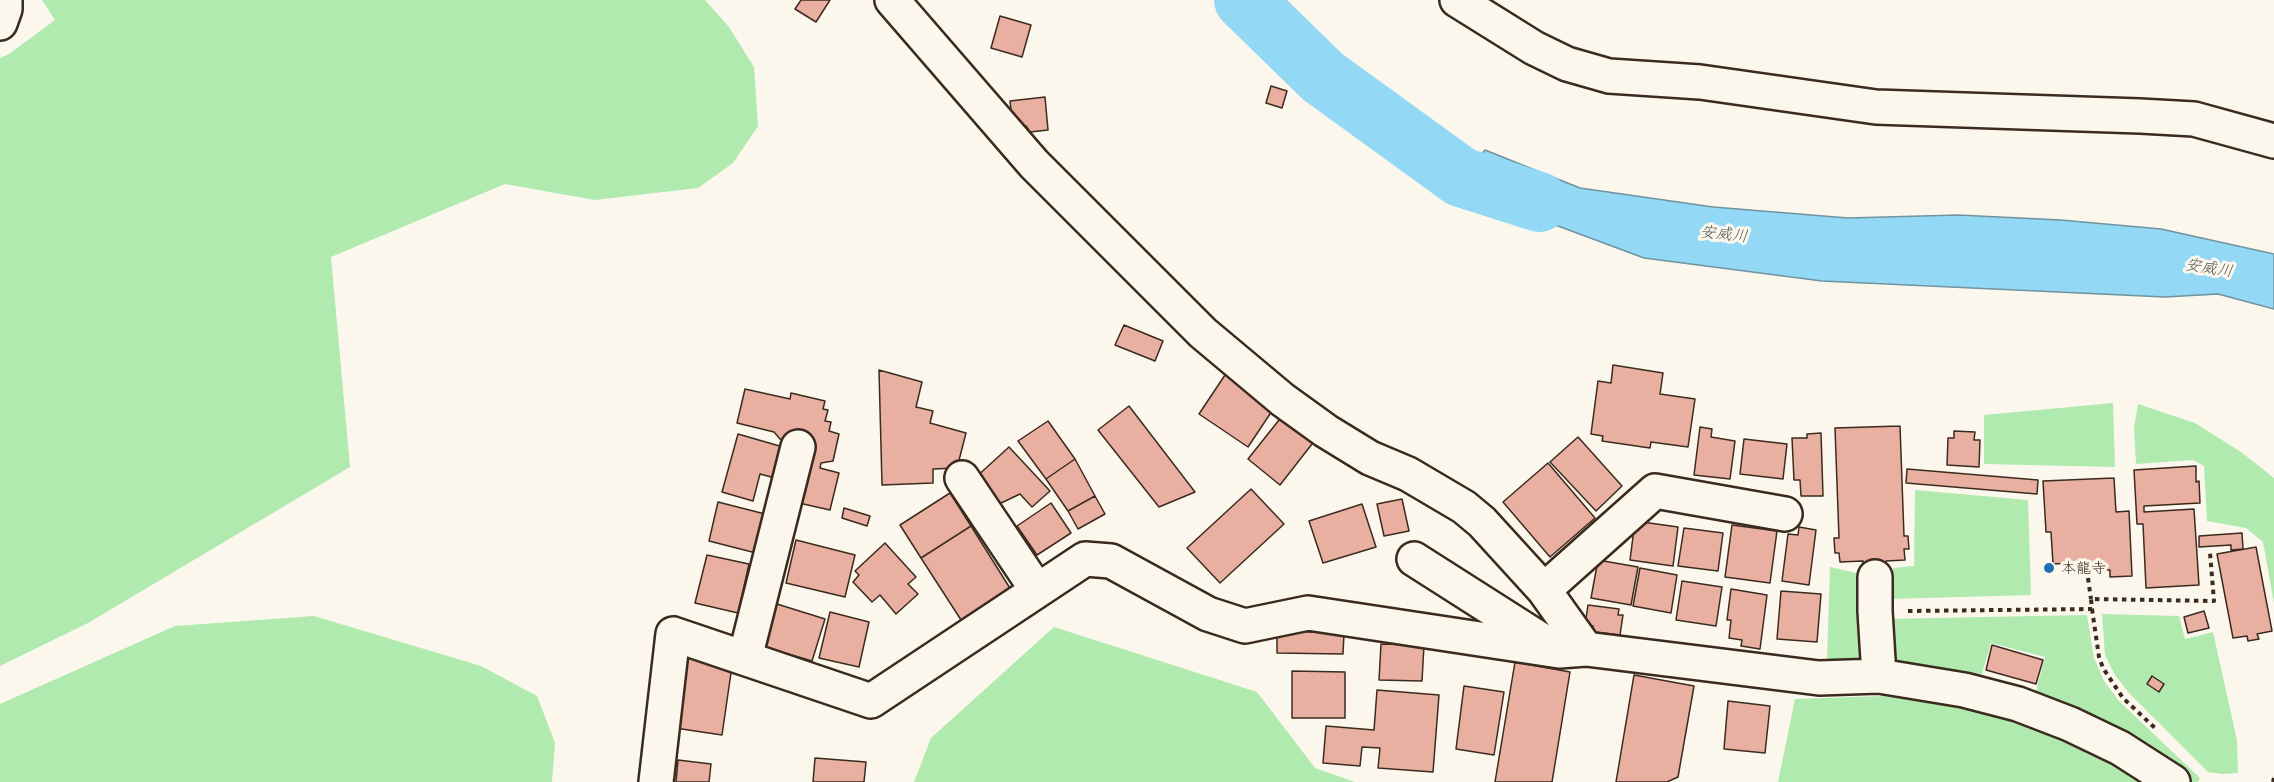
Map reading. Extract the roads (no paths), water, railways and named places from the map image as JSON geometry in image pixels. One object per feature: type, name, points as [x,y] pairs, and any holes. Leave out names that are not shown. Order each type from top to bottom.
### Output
[{"type":"street","points":[[0,23],[5,9],[5,0]]},
{"type":"street","points":[[892,0],[1034,164],[1203,333],[1283,400],[1326,431],[1370,458],[1408,474],[1464,507],[1482,522],[1544,591],[1573,650]]},
{"type":"street","points":[[1457,0],[1534,48],[1567,64],[1609,76],[1700,82],[1876,107],[2194,119],[2274,141]]},
{"type":"street","points":[[745,658],[798,447]]},
{"type":"street","points":[[962,478],[1037,590]]},
{"type":"street","points":[[1544,591],[1655,491],[1785,514]]},
{"type":"street","points":[[656,782],[673,634],[871,701],[1085,559],[1111,561],[1208,614],[1245,626],[1308,613],[1573,650],[1819,678],[1879,676],[1964,690],[2044,713],[2120,748],[2173,782]]},
{"type":"street","points":[[1414,559],[1573,650]]},
{"type":"street","points":[[1875,577],[1879,676]]},
{"type":"water","points":[[1485,150],[1580,188],[1713,207],[1848,218],[1958,215],[2061,220],[2161,229],[2274,254],[2274,309],[2218,294],[2165,297],[1822,281],[1644,258],[1464,191],[1461,177]]},
{"type":"waterway","name":"安威川","points":[[1244,0],[1323,77],[1461,177],[1539,202]]},
{"type":"place","name":"本龍寺","points":[[2049,568]]}]
